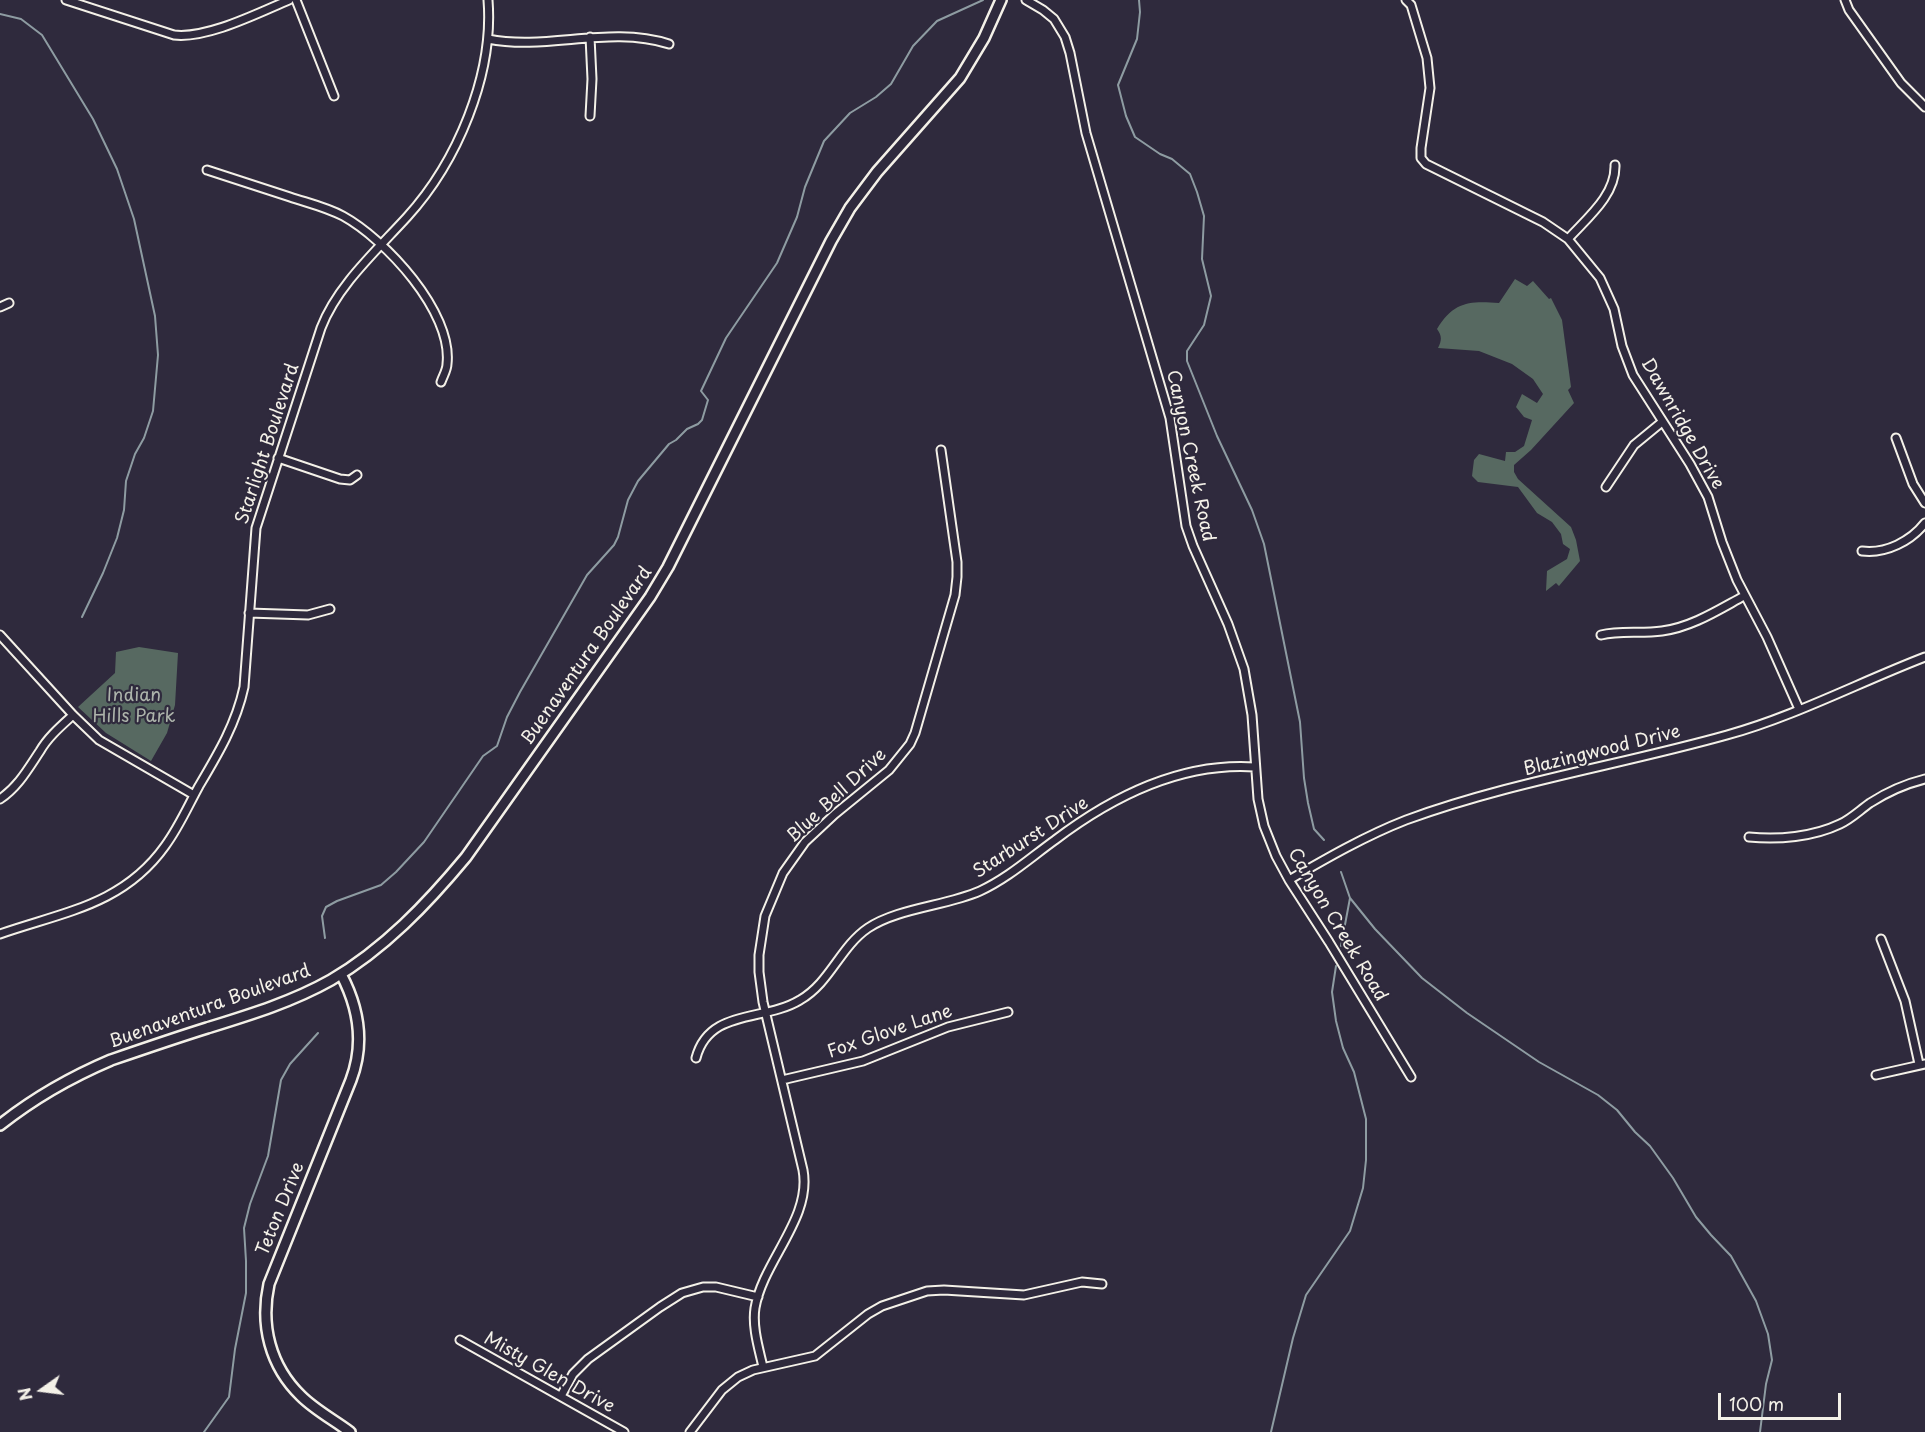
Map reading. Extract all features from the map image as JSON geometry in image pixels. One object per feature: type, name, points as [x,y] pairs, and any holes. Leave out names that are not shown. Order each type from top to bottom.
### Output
[{"type":"main road","name":"Buenaventura Boulevard","points":[[0,1125],[36,1099],[93,1067],[281,1003],[316,988],[341,974],[379,946],[427,902],[460,864],[650,597],[668,567],[831,241],[850,208],[876,172],[960,78],[984,38],[1001,0]]},
{"type":"main road","name":"Teton Drive","points":[[341,974],[353,998],[358,1016],[360,1039],[358,1057],[351,1080],[269,1284],[265,1320],[270,1347],[286,1379],[307,1401],[350,1432]]},
{"type":"street","points":[[66,0],[174,34],[190,35],[208,32],[289,0]]},
{"type":"street","points":[[296,0],[333,96]]},
{"type":"street","name":"Starlight Boulevard","points":[[0,934],[83,908],[108,896],[129,882],[166,844],[226,739],[239,706],[245,674],[256,528],[326,314],[340,292],[429,190],[456,144],[479,82],[488,39],[488,0]]},
{"type":"street","name":"Canyon Creek Road","points":[[1026,0],[1054,19],[1067,42],[1086,133],[1170,418],[1186,526],[1201,565],[1226,617],[1244,669],[1252,715],[1258,799],[1264,826],[1289,880],[1411,1077]]},
{"type":"street","name":"Dawnridge Drive","points":[[1406,0],[1411,5],[1427,58],[1430,96],[1420,148],[1421,158],[1426,164],[1528,214],[1568,239],[1600,278],[1614,309],[1622,346],[1633,375],[1708,496],[1730,563],[1744,596],[1767,637],[1799,709]]},
{"type":"street","points":[[1845,0],[1849,10],[1901,83],[1925,107]]},
{"type":"street","points":[[488,39],[510,44],[524,44],[590,37],[631,36],[669,44]]},
{"type":"street","points":[[590,37],[592,79],[590,116]]},
{"type":"street","points":[[1568,239],[1597,207],[1612,186],[1615,165]]},
{"type":"street","points":[[207,170],[333,211],[355,224],[381,245],[419,285],[434,311],[447,356],[446,371],[441,382]]},
{"type":"street","points":[[0,307],[9,303]]},
{"type":"street","points":[[1606,487],[1634,445],[1662,422]]},
{"type":"street","points":[[1896,438],[1913,484],[1925,503]]},
{"type":"street","name":"Blue Bell Drive","points":[[762,1367],[755,1323],[758,1297],[797,1215],[804,1188],[804,1170],[765,1012],[759,972],[765,916],[783,873],[811,835],[896,763],[907,749],[915,733],[957,583],[957,562],[941,450]]},
{"type":"street","points":[[278,458],[340,479],[350,480],[357,476]]},
{"type":"street","points":[[1862,551],[1877,551],[1893,547],[1916,533],[1925,523]]},
{"type":"street","points":[[1601,635],[1615,632],[1652,632],[1681,627],[1744,596]]},
{"type":"street","points":[[249,613],[308,615],[330,609]]},
{"type":"street","points":[[0,635],[99,740],[194,795]]},
{"type":"street","name":"Blazingwood Drive","points":[[1289,880],[1387,828],[1456,803],[1727,735],[1799,709],[1925,657]]},
{"type":"street","points":[[0,799],[19,782],[46,742],[73,715]]},
{"type":"street","name":"Starburst Drive","points":[[696,1058],[700,1044],[712,1030],[724,1023],[789,1006],[811,994],[850,943],[874,924],[964,896],[996,882],[1057,838],[1144,786],[1190,771],[1255,767]]},
{"type":"street","points":[[1749,837],[1766,839],[1799,836],[1829,828],[1846,821],[1893,790],[1925,779]]},
{"type":"street","points":[[1876,1075],[1922,1064],[1901,987],[1881,939]]},
{"type":"street","name":"Fox Glove Lane","points":[[782,1080],[863,1061],[948,1027],[1008,1012]]},
{"type":"street","points":[[690,1432],[717,1396],[728,1384],[744,1373],[815,1356],[874,1310],[927,1291],[1024,1295],[1082,1282],[1102,1284]]},
{"type":"street","points":[[561,1396],[573,1374],[588,1359],[660,1306],[682,1293],[703,1287],[716,1287],[758,1297]]},
{"type":"street","name":"Misty Glen Drive","points":[[460,1340],[624,1432]]},
{"type":"green space","points":[[1515,279],[1527,286],[1533,281],[1549,299],[1551,298],[1562,320],[1571,387],[1568,390],[1574,403],[1514,465],[1514,472],[1518,479],[1571,527],[1576,540],[1580,561],[1559,586],[1556,583],[1546,591],[1547,571],[1567,559],[1570,549],[1563,544],[1561,534],[1552,522],[1537,513],[1518,487],[1478,482],[1472,476],[1474,460],[1479,454],[1505,461],[1506,452],[1515,452],[1524,446],[1532,420],[1524,417],[1516,407],[1522,394],[1537,403],[1543,394],[1533,379],[1512,364],[1479,351],[1438,348],[1441,338],[1437,329],[1450,313],[1456,308],[1471,303],[1499,303]]},
{"type":"green space","name":"Indian Hills Park","points":[[139,647],[178,653],[175,705],[167,733],[151,761],[106,733],[78,707],[115,673],[116,652]]},
{"type":"waterway","points":[[325,938],[322,916],[326,907],[381,885],[396,872],[424,842],[483,756],[497,746],[507,717],[520,692],[587,575],[614,545],[628,500],[638,481],[669,444],[702,420],[708,400],[701,391],[726,338],[777,263],[797,217],[805,187],[824,141],[850,113],[876,97],[891,84],[913,46],[937,21],[983,0]]},
{"type":"waterway","points":[[1139,0],[1137,39],[1118,85],[1126,116],[1135,137],[1160,154],[1172,159],[1190,174],[1204,216],[1202,259],[1211,296],[1204,325],[1187,351],[1187,361],[1217,436],[1252,510],[1264,544],[1300,722],[1308,803],[1314,829],[1324,840]]},
{"type":"waterway","points":[[0,14],[21,19],[42,35],[93,119],[117,169],[134,219],[155,316],[158,355],[153,411],[126,481],[124,510],[117,538],[82,617]]},
{"type":"waterway","points":[[1341,872],[1350,898],[1375,929],[1422,978],[1467,1013],[1539,1062],[1598,1095],[1617,1110],[1650,1146],[1673,1178],[1696,1217],[1731,1256],[1756,1301],[1768,1334],[1772,1360],[1766,1384],[1760,1432]]},
{"type":"waterway","points":[[1341,946],[1350,898]]},
{"type":"waterway","points":[[1271,1432],[1293,1338],[1306,1295],[1350,1231],[1363,1188],[1366,1119],[1354,1072],[1343,1048],[1336,1021],[1332,992],[1336,966]]},
{"type":"waterway","points":[[204,1432],[229,1397],[235,1349],[246,1293],[244,1228],[250,1204],[268,1156],[281,1080],[290,1064],[318,1033]]}]
